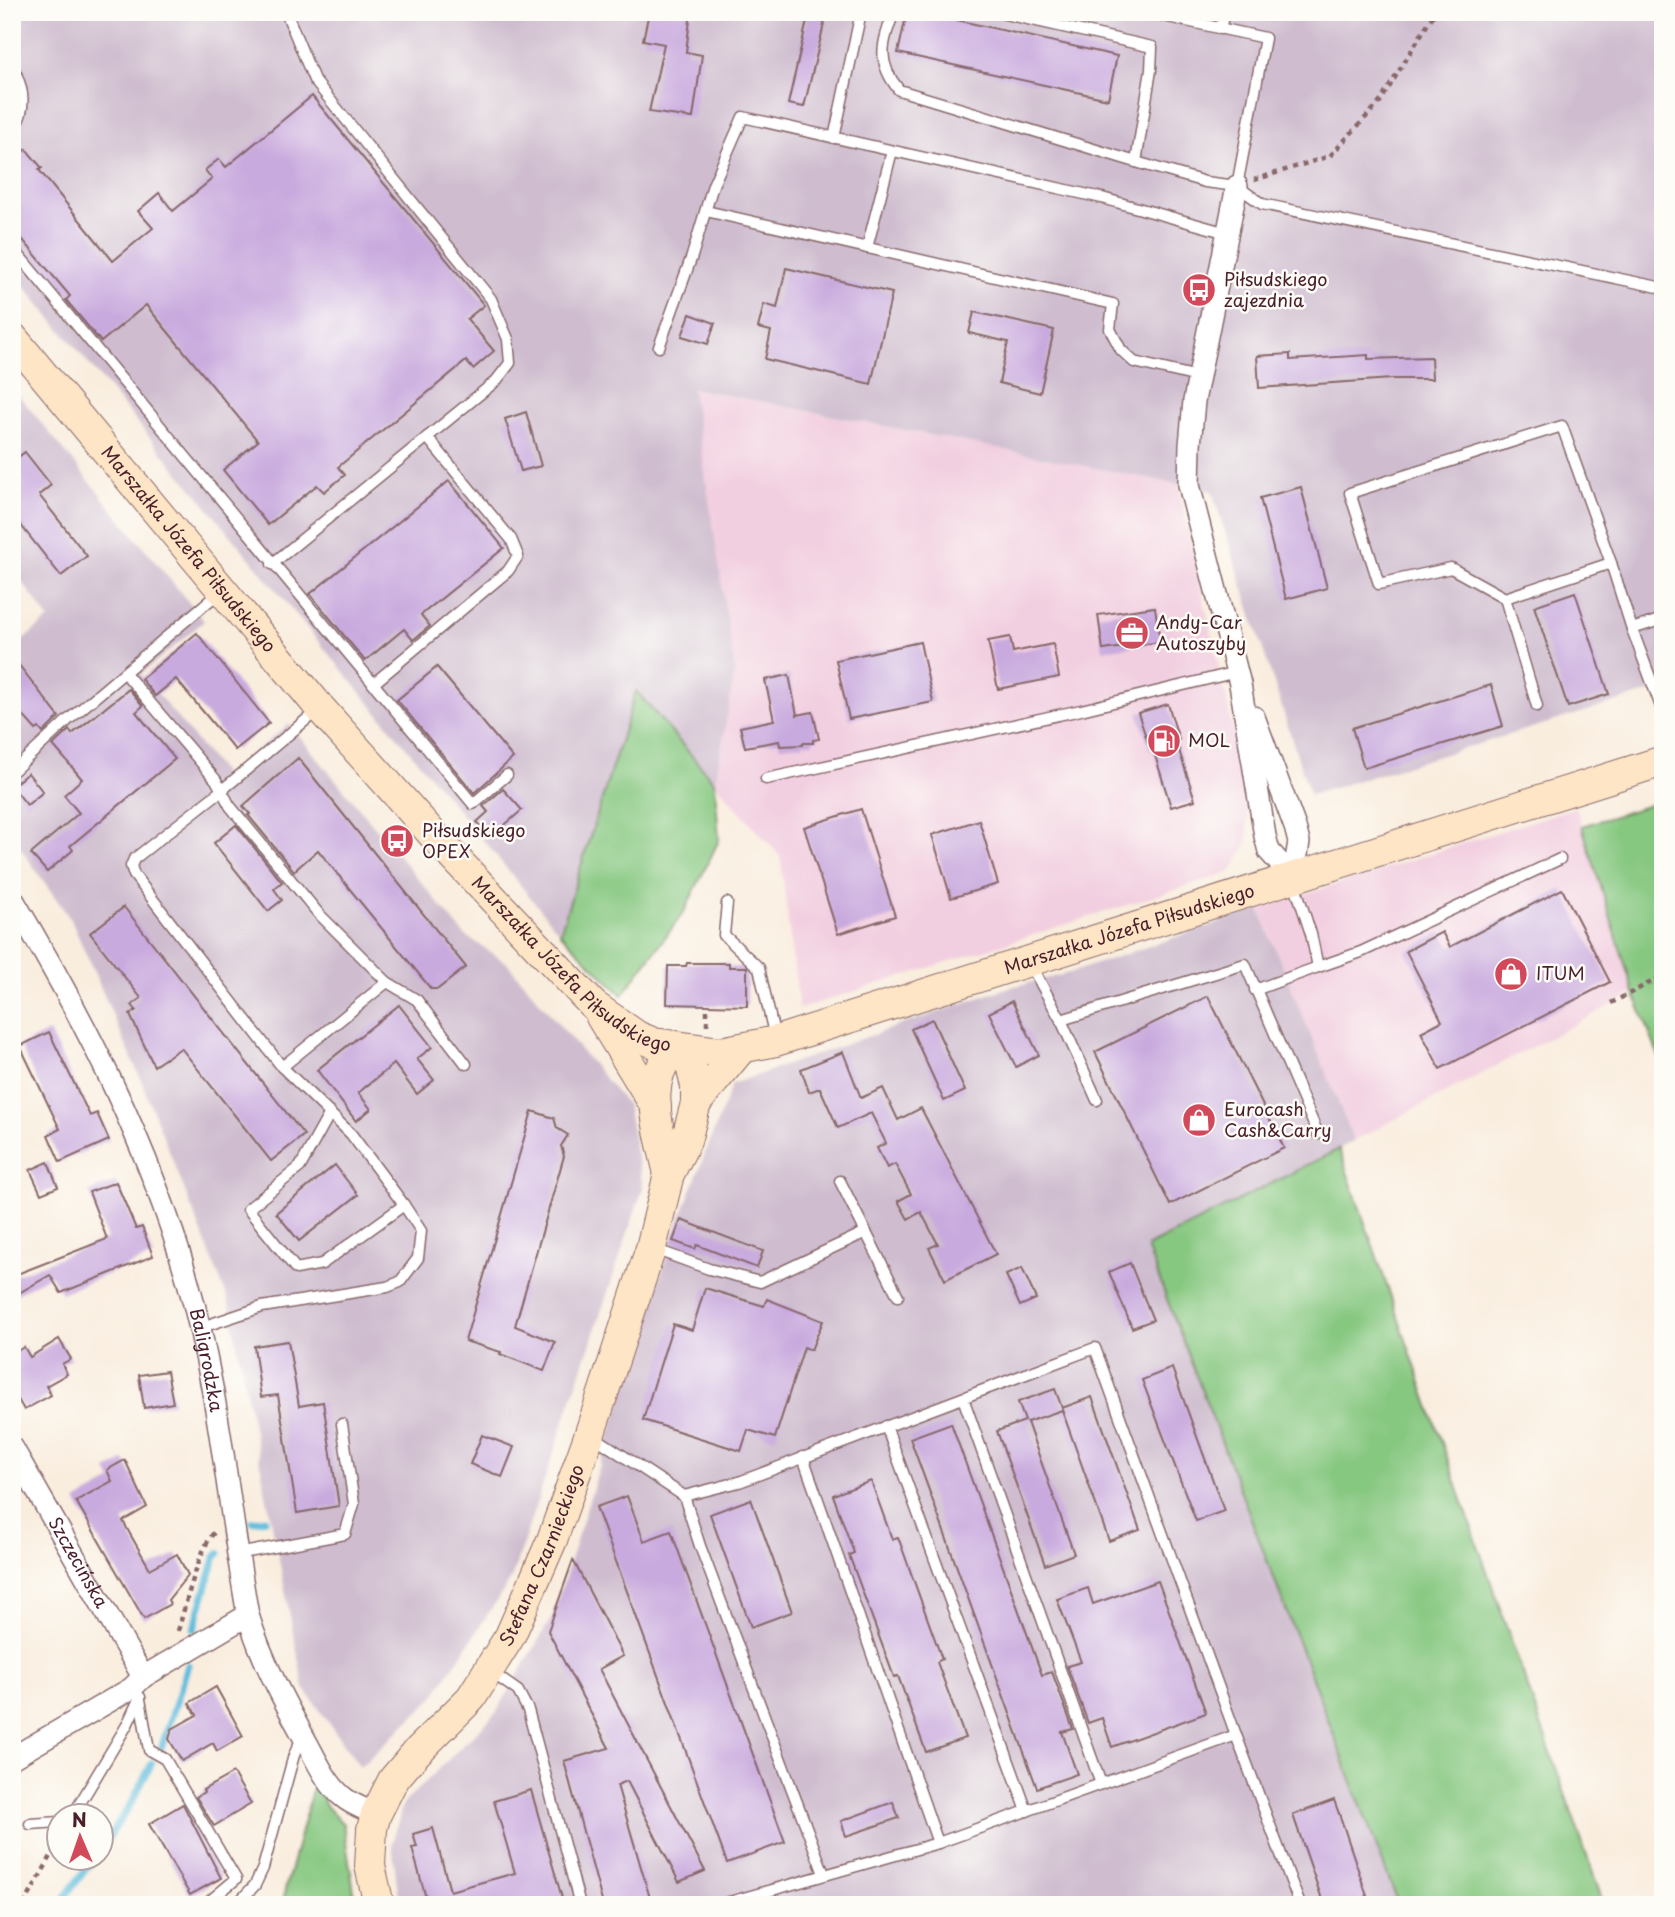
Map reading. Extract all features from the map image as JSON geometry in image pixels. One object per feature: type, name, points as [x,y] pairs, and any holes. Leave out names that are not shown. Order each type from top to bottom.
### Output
[{"type":"main road","name":"Marszałka Józefa Piłsudskiego","points":[[12,337],[320,708],[437,839],[593,1005],[638,1037],[654,1043],[721,1052],[776,1041],[1663,761]]},
{"type":"main road","name":"Stefana Czarnieckiego","points":[[593,1005],[656,1107]]},
{"type":"main road","name":"Stefana Czarnieckiego","points":[[379,1905],[370,1866],[372,1829],[376,1814],[393,1780],[416,1752],[471,1698],[510,1636],[532,1591],[590,1433],[651,1248],[669,1174],[686,1141],[696,1103],[696,1086],[691,1066],[681,1048],[665,1062],[657,1082],[656,1107],[669,1174]]},
{"type":"main road","name":"Stefana Czarnieckiego","points":[[696,1103],[740,1050]]},
{"type":"street","points":[[1237,186],[1198,377],[1190,445],[1189,485],[1239,678],[1265,836],[1283,881]]},
{"type":"street","points":[[1239,678],[1295,827],[1298,842],[1283,881]]},
{"type":"street","name":"Baligrodzka","points":[[12,898],[66,988],[122,1102],[168,1218],[189,1284],[199,1328],[222,1448],[247,1615],[258,1649],[326,1777],[342,1797],[376,1814]]},
{"type":"street","name":"Szczecińska","points":[[12,1447],[143,1677]]},
{"type":"street","points":[[12,1758],[132,1688],[143,1677],[247,1615]]},
{"type":"lane","points":[[272,564],[496,381],[510,363],[508,339],[491,299],[314,80],[286,12]]},
{"type":"lane","points":[[834,138],[861,12]]},
{"type":"lane","points":[[894,12],[885,37],[883,57],[887,76],[899,90],[1205,182],[1237,186],[1262,204],[1663,288]]},
{"type":"lane","points":[[996,12],[1152,47],[1151,70],[1136,162]]},
{"type":"lane","points":[[1145,12],[1265,38],[1237,186]]},
{"type":"lane","points":[[1220,29],[1224,12]]},
{"type":"lane","points":[[12,65],[24,95],[23,110],[12,132]]},
{"type":"lane","points":[[659,347],[692,256],[713,185],[743,117],[1102,198],[1227,233]]},
{"type":"lane","points":[[867,248],[892,151]]},
{"type":"lane","points":[[706,211],[1113,304],[1110,329],[1121,350],[1134,362],[1198,377]]},
{"type":"lane","points":[[12,247],[473,804],[508,775]]},
{"type":"lane","points":[[1538,706],[1505,598],[1451,568],[1379,584],[1350,493],[1563,426],[1663,712]]},
{"type":"lane","points":[[373,684],[508,571],[518,556],[511,540],[427,437]]},
{"type":"lane","points":[[1505,598],[1611,563]]},
{"type":"lane","points":[[12,772],[67,721],[222,589]]},
{"type":"lane","points":[[1632,629],[1663,619]]},
{"type":"lane","points":[[125,673],[216,780],[230,806],[318,914],[387,982],[417,1000],[466,1064]]},
{"type":"lane","points":[[766,779],[1239,678]]},
{"type":"lane","points":[[199,1328],[262,1307],[387,1287],[400,1282],[418,1258],[421,1246],[421,1231],[351,1134],[282,1067],[134,875],[131,866],[134,859],[320,708]]},
{"type":"lane","points":[[1255,990],[1361,952],[1560,859]]},
{"type":"lane","points":[[1283,881],[1311,934],[1318,967]]},
{"type":"lane","points":[[726,903],[724,934],[759,968],[776,1041]]},
{"type":"lane","points":[[1029,961],[1061,1020],[1097,1100]]},
{"type":"lane","points":[[1061,1020],[1245,964],[1318,1134]]},
{"type":"lane","points":[[282,1067],[387,982]]},
{"type":"lane","points":[[330,1113],[300,1167],[248,1209],[296,1269],[322,1264],[404,1205]]},
{"type":"lane","points":[[841,1181],[898,1296]]},
{"type":"lane","points":[[651,1248],[709,1269],[760,1282],[866,1232]]},
{"type":"lane","points":[[684,1496],[739,1482],[1095,1348],[1300,1905]]},
{"type":"lane","points":[[963,1398],[1101,1784]]},
{"type":"lane","points":[[237,1554],[345,1534],[354,1504],[342,1424]]},
{"type":"lane","points":[[886,1426],[1027,1811]]},
{"type":"lane","points":[[590,1433],[684,1496],[700,1546],[824,1874]]},
{"type":"lane","points":[[803,1457],[938,1843]]},
{"type":"lane","points":[[489,1671],[518,1691],[528,1710],[580,1905]]},
{"type":"lane","points":[[143,1677],[140,1699],[149,1750],[165,1759],[236,1879],[211,1900],[214,1905]]},
{"type":"lane","points":[[81,1801],[140,1699]]},
{"type":"lane","points":[[719,1905],[938,1843],[1236,1735]]},
{"type":"lane","points":[[236,1905],[255,1885],[263,1868],[294,1755],[303,1736]]},
{"type":"lane","points":[[30,1824],[46,1823]]},
{"type":"path","points":[[1237,186],[1275,171],[1330,156],[1380,102],[1435,12]]},
{"type":"path","points":[[1611,1003],[1663,976]]},
{"type":"path","points":[[707,1005],[707,1028]]},
{"type":"path","points":[[178,1656],[175,1642],[206,1545],[211,1535],[232,1521]]},
{"type":"path","points":[[24,1905],[46,1865]]},
{"type":"shaded area","points":[[12,12],[1663,12],[1663,688],[1310,795],[1212,491],[692,388],[735,672],[715,783],[636,692],[560,933],[12,271]]},
{"type":"shaded area","points":[[12,387],[204,621],[141,674],[225,776],[289,724],[465,935],[507,963],[627,1105],[643,1188],[511,1579],[432,1699],[360,1767],[304,1688],[228,1299],[136,1068],[71,920],[12,836],[12,649],[49,619],[12,568]]},
{"type":"shaded area","points":[[691,388],[1178,484],[1248,797],[1248,843],[1231,872],[799,1009],[780,856],[715,783],[735,672]]},
{"type":"shaded area","points":[[1576,807],[1634,993],[1354,1141],[1259,909]]},
{"type":"shaded area","points":[[1259,909],[1354,1141],[1148,1247],[1399,1905],[402,1905],[392,1844],[403,1804],[496,1713],[552,1617],[670,1245],[732,1084],[1007,988],[1070,973]]},
{"type":"green space","points":[[636,691],[715,783],[719,840],[684,912],[622,995],[560,933]]},
{"type":"green space","points":[[1663,801],[1663,1067],[1634,993],[1582,826]]},
{"type":"green space","points":[[1339,1149],[1604,1905],[1399,1905],[1147,1247]]},
{"type":"green space","points":[[314,1783],[327,1807],[343,1824],[354,1892],[359,1905],[281,1905]]},
{"type":"building","points":[[649,12],[691,12],[686,52],[702,55],[693,118],[649,112],[664,44],[643,40]]},
{"type":"building","points":[[809,12],[827,12],[804,107],[788,104]]},
{"type":"building","points":[[907,12],[921,12],[1117,56],[1108,99],[898,53]]},
{"type":"building","points":[[312,96],[484,305],[467,319],[494,351],[473,369],[466,361],[338,467],[345,475],[324,492],[317,485],[268,525],[223,470],[258,441],[146,305],[101,342],[66,300],[70,296],[12,227],[12,161],[26,149],[42,168],[39,170],[113,261],[153,228],[138,211],[159,193],[173,211],[212,179],[205,170],[219,159],[226,167]]},
{"type":"building","points":[[786,268],[892,293],[871,384],[765,359],[771,331],[758,328],[764,304],[777,308]]},
{"type":"building","points":[[974,312],[1054,330],[1040,393],[999,383],[1008,342],[969,333]]},
{"type":"building","points":[[690,314],[715,323],[708,344],[682,336]]},
{"type":"building","points":[[1290,354],[1290,360],[1368,355],[1368,359],[1431,357],[1432,379],[1259,388],[1257,356]]},
{"type":"building","points":[[526,412],[541,466],[521,471],[505,419]]},
{"type":"building","points":[[25,452],[51,485],[39,495],[87,556],[61,576],[12,514],[12,462]]},
{"type":"building","points":[[449,481],[504,548],[421,615],[430,626],[413,640],[404,629],[365,661],[310,594]]},
{"type":"building","points":[[1301,487],[1327,588],[1286,599],[1260,498]]},
{"type":"building","points":[[1575,592],[1609,694],[1568,707],[1534,606]]},
{"type":"building","points":[[1155,607],[1160,642],[1103,650],[1098,615]]},
{"type":"building","points":[[197,633],[269,723],[235,750],[176,679],[155,696],[141,679]]},
{"type":"building","points":[[1010,637],[1013,652],[1053,644],[1059,677],[998,689],[988,641]]},
{"type":"building","points":[[920,642],[933,702],[849,719],[836,660]]},
{"type":"building","points":[[12,656],[59,717],[43,733],[39,728],[36,730],[21,713],[12,720]]},
{"type":"building","points":[[437,667],[513,758],[474,793],[397,700]]},
{"type":"building","points":[[789,675],[797,715],[813,712],[819,739],[803,745],[780,746],[779,741],[745,747],[740,727],[774,720],[765,680]]},
{"type":"building","points":[[1491,685],[1503,726],[1364,768],[1352,728]]},
{"type":"building","points":[[129,689],[143,706],[136,712],[175,759],[70,846],[73,850],[47,872],[31,854],[79,813],[64,795],[82,779],[53,745],[69,730],[72,734]]},
{"type":"building","points":[[1168,704],[1179,740],[1176,741],[1195,800],[1171,807],[1153,749],[1150,749],[1138,713]]},
{"type":"building","points":[[298,758],[466,967],[438,989],[431,989],[318,850],[294,871],[248,815],[250,814],[243,806]]},
{"type":"building","points":[[28,773],[43,792],[27,805],[12,786]]},
{"type":"building","points":[[503,789],[522,810],[492,836],[477,822],[488,812],[483,806]]},
{"type":"building","points":[[861,809],[895,916],[838,934],[804,827]]},
{"type":"building","points":[[979,820],[998,884],[951,898],[932,835]]},
{"type":"building","points":[[236,825],[282,882],[274,889],[282,900],[268,911],[214,843]]},
{"type":"building","name":"ITUM","points":[[1562,889],[1610,982],[1440,1069],[1421,1032],[1442,1021],[1406,951],[1442,932],[1450,947]]},
{"type":"building","points":[[124,907],[304,1135],[271,1161],[181,1048],[154,1066],[130,1015],[136,1010],[132,1005],[141,998],[90,933]]},
{"type":"building","points":[[687,963],[729,963],[729,967],[747,967],[747,1006],[667,1004],[668,966],[686,966]]},
{"type":"building","name":"Eurocash Cash&Carry","points":[[1208,996],[1284,1148],[1170,1205],[1095,1052]]},
{"type":"building","points":[[1012,1001],[1039,1055],[1016,1067],[989,1013]]},
{"type":"building","points":[[399,1005],[432,1047],[417,1059],[434,1080],[417,1094],[394,1064],[358,1093],[371,1109],[356,1121],[317,1070]]},
{"type":"building","points":[[932,1019],[965,1091],[944,1101],[911,1029]]},
{"type":"building","points":[[49,1032],[90,1116],[97,1113],[109,1140],[60,1162],[48,1135],[60,1129],[20,1046]]},
{"type":"building","points":[[843,1052],[861,1098],[883,1088],[898,1120],[921,1108],[996,1254],[945,1280],[929,1248],[938,1244],[921,1212],[908,1219],[898,1201],[911,1194],[895,1164],[887,1168],[877,1148],[886,1143],[871,1113],[838,1128],[820,1088],[809,1092],[801,1069]]},
{"type":"building","points":[[532,1111],[554,1118],[557,1128],[568,1135],[561,1146],[564,1156],[515,1326],[555,1342],[544,1371],[500,1354],[501,1352],[465,1341]]},
{"type":"building","points":[[48,1162],[58,1187],[41,1194],[30,1170]]},
{"type":"building","points":[[335,1165],[358,1195],[299,1241],[276,1213]]},
{"type":"building","points":[[116,1182],[136,1229],[142,1227],[153,1256],[61,1293],[50,1275],[12,1297],[12,1276],[107,1239],[89,1192]]},
{"type":"building","points":[[681,1220],[763,1251],[757,1268],[697,1245],[695,1249],[673,1241]]},
{"type":"building","points":[[1130,1263],[1153,1320],[1132,1328],[1109,1272]]},
{"type":"building","points":[[1022,1268],[1036,1299],[1020,1306],[1006,1275]]},
{"type":"building","points":[[705,1288],[764,1306],[767,1299],[823,1321],[811,1350],[804,1347],[775,1438],[748,1430],[741,1451],[643,1420],[673,1324],[692,1330]]},
{"type":"building","points":[[59,1339],[71,1359],[62,1364],[67,1374],[46,1386],[51,1395],[24,1410],[12,1389],[12,1354],[24,1347],[30,1357]]},
{"type":"building","points":[[288,1341],[299,1406],[323,1402],[339,1506],[297,1513],[278,1395],[261,1397],[254,1346]]},
{"type":"building","points":[[1172,1368],[1224,1511],[1196,1521],[1142,1380]]},
{"type":"building","points":[[167,1371],[173,1403],[144,1408],[139,1375]]},
{"type":"building","points":[[1055,1389],[1062,1408],[1092,1397],[1140,1530],[1109,1541],[1062,1410],[1027,1422],[1074,1554],[1045,1565],[997,1431],[1025,1421],[1018,1402]]},
{"type":"building","points":[[951,1423],[1042,1675],[1052,1672],[1073,1729],[1062,1732],[1077,1774],[1037,1788],[910,1438]]},
{"type":"building","points":[[482,1435],[514,1447],[502,1477],[470,1464]]},
{"type":"building","points":[[125,1460],[147,1507],[123,1521],[130,1534],[150,1569],[177,1554],[188,1575],[168,1600],[170,1604],[144,1619],[76,1501],[112,1481],[107,1470]]},
{"type":"building","points":[[871,1481],[892,1539],[898,1537],[942,1659],[937,1662],[965,1738],[926,1752],[898,1676],[894,1677],[849,1555],[854,1553],[833,1495]]},
{"type":"building","points":[[627,1496],[644,1541],[671,1531],[785,1842],[727,1863],[596,1507]]},
{"type":"building","points":[[751,1499],[792,1612],[751,1627],[710,1514]]},
{"type":"building","points":[[573,1560],[623,1656],[599,1669],[705,1871],[679,1882],[627,1781],[617,1785],[652,1905],[603,1905],[564,1761],[609,1748],[548,1631]]},
{"type":"building","points":[[1158,1581],[1206,1713],[1112,1747],[1102,1718],[1088,1723],[1067,1666],[1081,1662],[1057,1599],[1088,1588],[1093,1604]]},
{"type":"building","points":[[216,1687],[243,1736],[217,1751],[213,1743],[182,1761],[169,1739],[172,1729],[197,1715],[189,1703]]},
{"type":"building","points":[[233,1773],[251,1804],[214,1826],[196,1797]]},
{"type":"building","points":[[531,1790],[564,1905],[421,1905],[420,1899],[426,1898],[412,1848],[417,1847],[413,1834],[433,1828],[450,1891],[515,1873],[494,1801]]},
{"type":"building","points":[[1334,1800],[1370,1905],[1324,1905],[1293,1815]]},
{"type":"building","points":[[893,1802],[899,1818],[846,1836],[841,1821]]},
{"type":"building","points":[[183,1804],[221,1878],[190,1895],[149,1824]]},
{"type":"waterway","points":[[253,1521],[265,1519]]},
{"type":"waterway","points":[[194,1629],[215,1558],[219,1553]]},
{"type":"waterway","points":[[162,1746],[188,1665]]},
{"type":"waterway","points":[[116,1827],[152,1763]]},
{"type":"waterway","points":[[59,1905],[84,1871]]},
{"type":"place","name":"Piłsudskiego zajezdnia","points":[[1199,290]]},
{"type":"place","name":"Andy-Car Autoszyby","points":[[1132,633]]},
{"type":"place","name":"MOL","points":[[1164,741]]},
{"type":"place","name":"Piłsudskiego OPEX","points":[[397,841]]},
{"type":"place","name":"ITUM","points":[[1511,974]]},
{"type":"place","name":"Eurocash Cash&Carry","points":[[1199,1120]]}]
